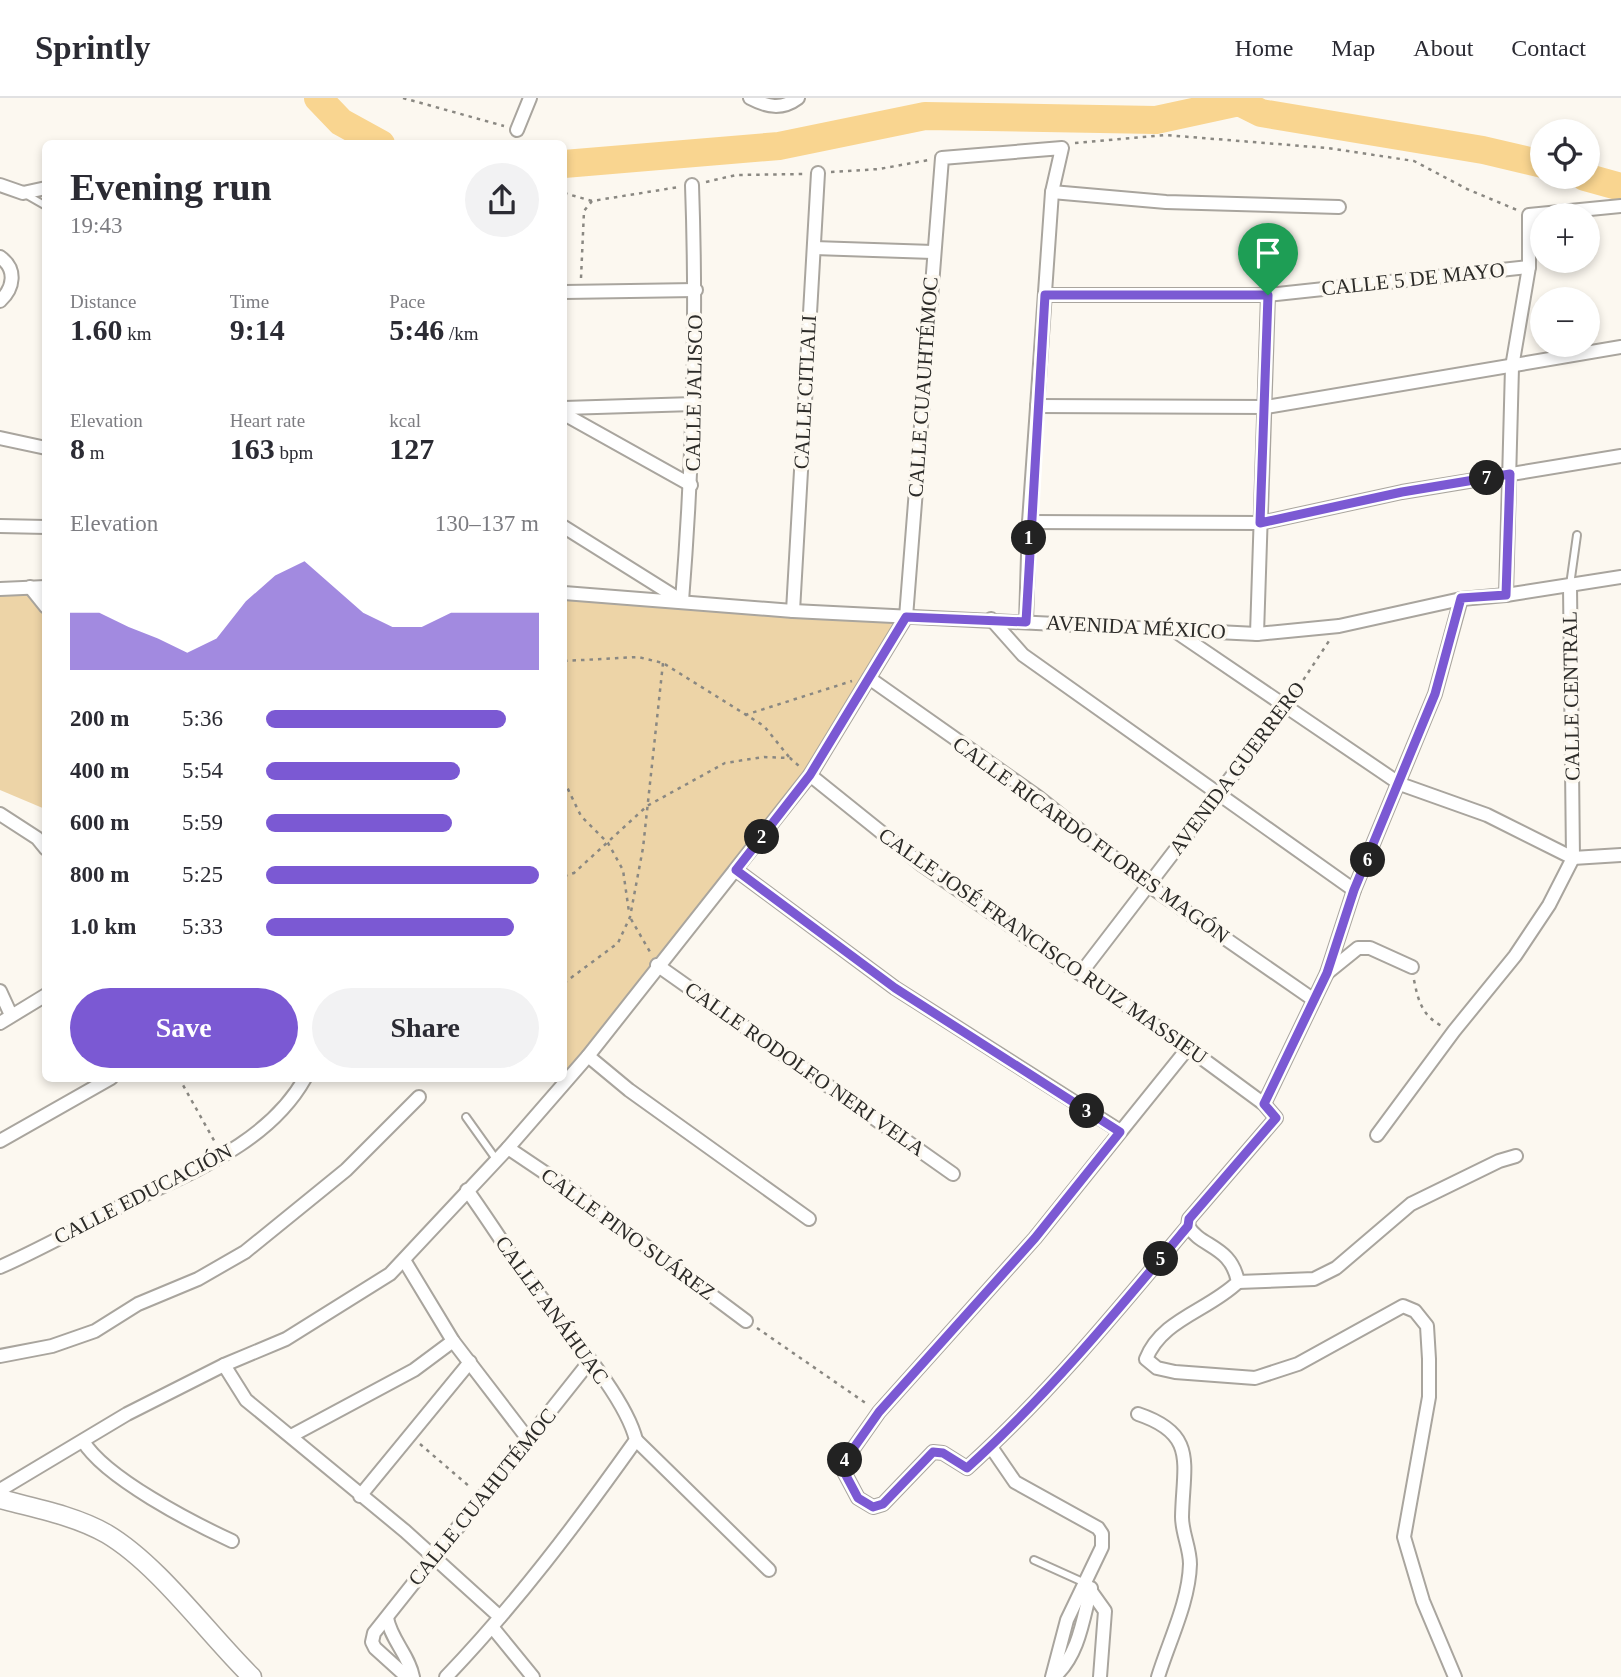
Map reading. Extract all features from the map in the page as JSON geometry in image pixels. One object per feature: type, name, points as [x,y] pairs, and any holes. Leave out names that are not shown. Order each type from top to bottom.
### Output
[{"type":"main road","points":[[0,1499],[44,1510],[106,1534],[142,1561],[252,1677]]},
{"type":"street","points":[[517,130],[530,98]]},
{"type":"street","points":[[750,98],[765,106],[793,102]]},
{"type":"street","points":[[942,158],[1062,148],[1052,192],[1029,522],[1026,622]]},
{"type":"street","name":"CALLE CUAUHTÉMOC","points":[[906,617],[942,158]]},
{"type":"street","name":"CALLE CITLALI","points":[[793,611],[818,173]]},
{"type":"street","points":[[0,185],[23,193],[42,189]]},
{"type":"street","name":"CALLE JALISCO","points":[[682,601],[694,404],[696,290],[692,185]]},
{"type":"street","points":[[1052,192],[1166,202],[1339,207]]},
{"type":"street","points":[[1506,595],[1512,367],[1529,267],[1529,215],[1621,206]]},
{"type":"street","points":[[814,248],[933,251]]},
{"type":"street","points":[[0,257],[12,271],[12,282],[0,301]]},
{"type":"street","name":"CALLE 5 DE MAYO","points":[[1045,295],[1268,295],[1529,267]]},
{"type":"street","points":[[567,292],[696,290]]},
{"type":"street","points":[[1257,634],[1268,295]]},
{"type":"street","points":[[1037,406],[1266,407],[1512,367],[1621,346]]},
{"type":"street","points":[[567,408],[694,404]]},
{"type":"street","points":[[567,416],[691,485]]},
{"type":"street","points":[[0,438],[42,448]]},
{"type":"street","points":[[1029,522],[1260,523],[1402,492],[1621,456]]},
{"type":"street","points":[[0,526],[42,527]]},
{"type":"street","points":[[567,529],[682,601]]},
{"type":"street","name":"AVENIDA MÉXICO","points":[[567,593],[793,611],[1257,634],[1339,626],[1461,598],[1506,595],[1621,577]]},
{"type":"street","name":"CALLE CENTRAL","points":[[1570,586],[1573,858]]},
{"type":"street","points":[[30,587],[42,602]]},
{"type":"street","points":[[0,589],[42,587]]},
{"type":"street","points":[[1264,1104],[1327,973],[1354,890],[1435,694],[1461,598]]},
{"type":"street","points":[[567,1074],[588,1055],[810,775],[906,617]]},
{"type":"street","points":[[991,619],[1023,655],[1354,890]]},
{"type":"street","points":[[1172,629],[1400,784],[1487,815],[1573,858],[1621,855]]},
{"type":"street","name":"CALLE RICARDO FLORES MAGÓN","points":[[869,678],[1038,797],[1148,886],[1314,1000]]},
{"type":"street","name":"AVENIDA GUERRERO","points":[[1081,973],[1285,707]]},
{"type":"street","name":"CALLE JOSÉ FRANCISCO RUIZ MASSIEU","points":[[810,775],[922,865],[1188,1048],[1264,1104],[1276,1118],[1189,1219],[1188,1226]]},
{"type":"street","points":[[0,814],[42,844]]},
{"type":"street","points":[[1377,1135],[1533,931],[1573,858]]},
{"type":"street","points":[[736,870],[895,988],[1120,1132]]},
{"type":"street","points":[[1327,973],[1358,948],[1370,948],[1412,967]]},
{"type":"street","name":"CALLE RODOLFO NERI VELA","points":[[657,965],[953,1174]]},
{"type":"street","points":[[0,991],[11,1015]]},
{"type":"street","points":[[0,1023],[42,997]]},
{"type":"street","points":[[1188,1048],[1035,1238],[879,1412],[841,1466],[858,1498],[873,1507],[883,1504],[933,1452],[943,1453],[967,1468],[991,1447],[1091,1343],[1188,1226],[1213,1244],[1236,1268],[1238,1282]]},
{"type":"street","points":[[588,1055],[638,1097],[809,1219]]},
{"type":"street","points":[[0,1142],[104,1082]]},
{"type":"street","name":"CALLE EDUCACIÓN","points":[[0,1266],[222,1156],[265,1126],[303,1082]]},
{"type":"street","points":[[0,1490],[127,1415],[223,1365],[286,1339],[390,1274],[508,1148],[558,1082]]},
{"type":"street","points":[[0,1356],[52,1346],[95,1331],[138,1304],[198,1279],[245,1252],[346,1170],[419,1097]]},
{"type":"street","name":"CALLE PINO SUÁREZ","points":[[508,1148],[572,1191],[746,1321]]},
{"type":"street","points":[[1455,1677],[1423,1601],[1404,1537],[1429,1397],[1427,1326],[1415,1311],[1402,1306],[1298,1364],[1255,1378],[1175,1373],[1157,1368],[1146,1359],[1153,1340],[1227,1293],[1238,1282],[1314,1279],[1336,1268],[1412,1204],[1499,1161],[1516,1156]]},
{"type":"street","name":"CALLE ANÁHUAC","points":[[467,1190],[533,1287],[590,1361],[635,1435],[769,1570]]},
{"type":"street","points":[[404,1260],[453,1341],[528,1439]]},
{"type":"street","points":[[291,1436],[414,1370],[453,1341]]},
{"type":"street","name":"CALLE CUAHUTÉMOC","points":[[407,1677],[375,1648],[372,1642],[374,1633],[432,1558],[484,1498],[590,1361]]},
{"type":"street","points":[[360,1496],[470,1362]]},
{"type":"street","points":[[223,1365],[246,1400],[405,1531],[497,1623],[533,1677]]},
{"type":"street","points":[[1138,1414],[1171,1429],[1181,1441],[1185,1457],[1182,1521],[1190,1563],[1186,1593],[1158,1677]]},
{"type":"street","points":[[446,1677],[497,1623],[577,1523],[635,1435]]},
{"type":"street","points":[[83,1441],[90,1452],[136,1487],[200,1526],[232,1541]]},
{"type":"street","points":[[991,1447],[1015,1482],[1098,1528],[1102,1534],[1102,1547],[1088,1585],[1067,1666],[1053,1677]]},
{"type":"street","points":[[1088,1585],[1105,1611],[1100,1677]]},
{"type":"street","points":[[387,1618],[390,1633],[411,1668],[413,1677]]},
{"type":"lane","points":[[23,193],[42,204]]},
{"type":"lane","name":"CALLE CENTRAL","points":[[1570,586],[1577,534]]},
{"type":"lane","points":[[466,1117],[496,1159]]},
{"type":"lane","points":[[1034,1560],[1088,1585]]},
{"type":"path","points":[[403,98],[517,130]]},
{"type":"path","points":[[1062,148],[1078,141],[1165,135],[1339,150],[1414,161],[1467,189],[1529,215]]},
{"type":"path","points":[[818,173],[879,169],[942,158]]},
{"type":"path","points":[[567,194],[592,201]]},
{"type":"path","points":[[581,292],[584,211]]},
{"type":"path","name":"AVENIDA GUERRERO","points":[[1285,707],[1339,626]]},
{"type":"path","points":[[567,661],[638,657],[663,663],[764,726],[790,758],[810,775]]},
{"type":"path","points":[[567,981],[618,943],[630,917],[647,806],[663,663]]},
{"type":"path","points":[[745,715],[847,681],[869,678]]},
{"type":"path","points":[[567,875],[574,873],[647,806],[725,763],[764,757],[790,758]]},
{"type":"path","points":[[567,787],[581,816],[608,843],[623,870],[630,917],[657,965]]},
{"type":"path","points":[[1412,967],[1419,1002],[1427,1016],[1454,1031]]},
{"type":"path","points":[[181,1082],[222,1156]]},
{"type":"path","points":[[746,1321],[879,1412]]},
{"type":"path","points":[[410,1436],[484,1498]]},
{"type":"shaded area","points":[[42,587],[42,808],[0,790],[0,589]]},
{"type":"shaded area","points":[[567,593],[906,617],[810,775],[567,1077]]},
{"type":"waterway","points":[[318,98],[341,122],[374,140]]},
{"type":"waterway","points":[[567,164],[779,146],[925,116],[1156,120],[1239,102],[1261,113],[1483,150],[1530,161]]},
{"type":"waterway","points":[[1600,181],[1621,187]]},
{"type":"route","points":[[1045,295],[1268,295],[1260,523],[1402,492],[1510,474],[1506,595],[1461,598],[1435,694],[1354,890],[1327,973],[1264,1104],[1276,1118],[1189,1219],[1188,1226],[1091,1343],[991,1447],[967,1468],[943,1453],[933,1452],[883,1504],[873,1507],[858,1498],[841,1466],[879,1412],[1035,1238],[1120,1132],[895,988],[736,870],[810,775],[906,617],[1026,622],[1029,522],[1045,295]]}]
